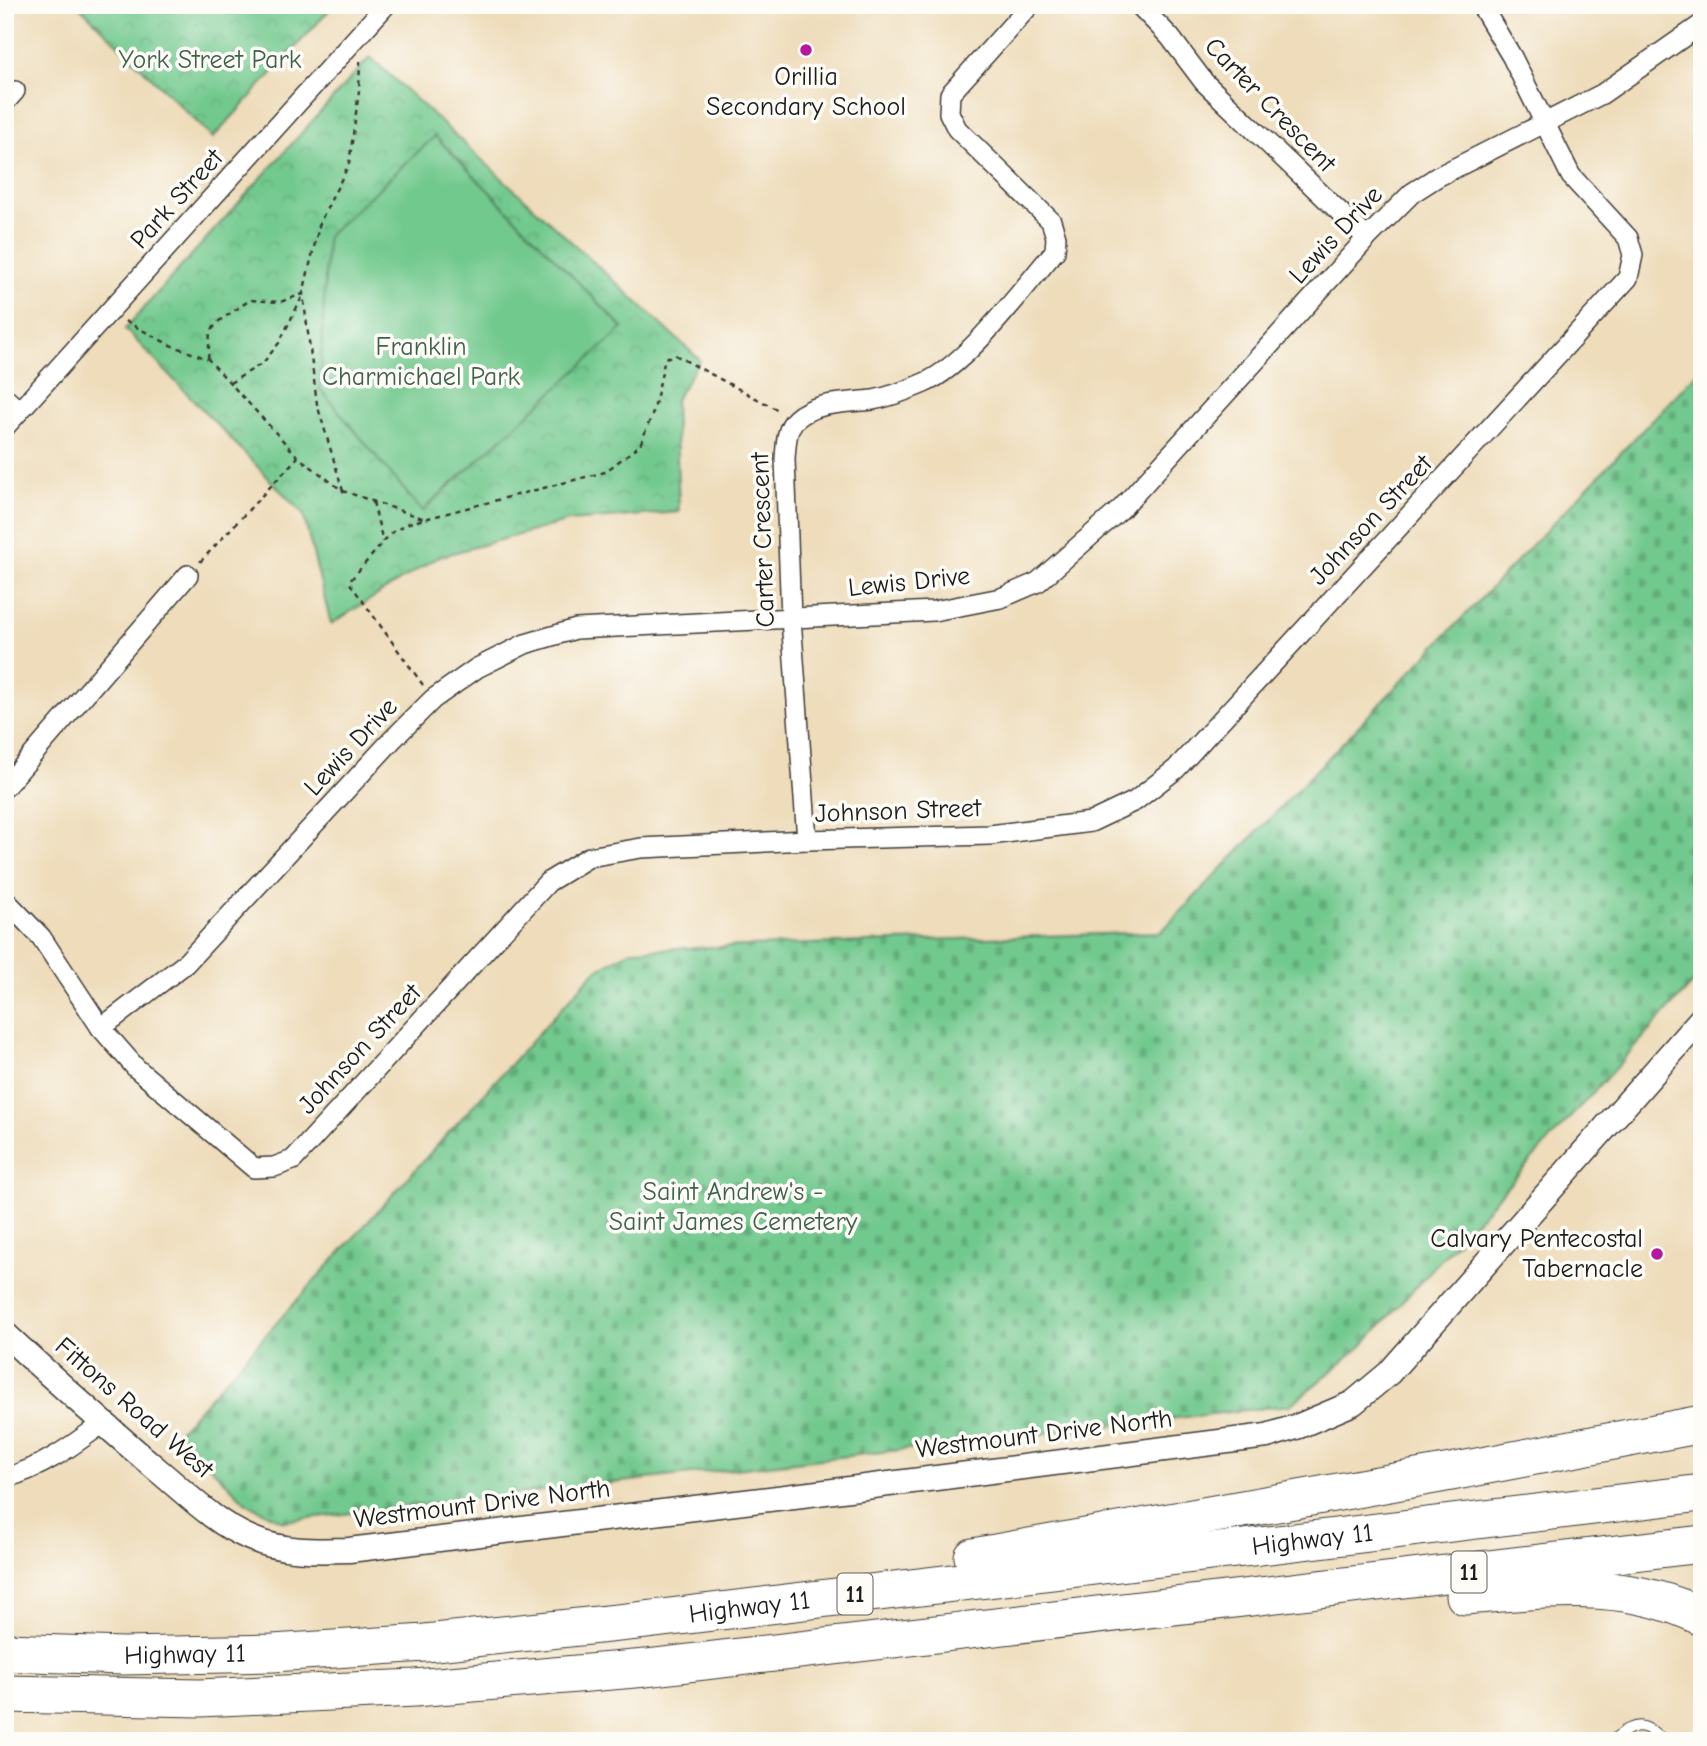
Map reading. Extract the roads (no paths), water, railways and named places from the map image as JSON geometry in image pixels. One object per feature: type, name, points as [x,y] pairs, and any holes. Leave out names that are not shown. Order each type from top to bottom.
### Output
[{"type":"highway","points":[[718,1610],[813,1585],[1702,1424]]},
{"type":"highway","name":"Highway 11","points":[[5,1652],[122,1657],[273,1653],[464,1639],[1702,1493]]},
{"type":"highway","name":"Highway 11","points":[[5,1694],[200,1698],[415,1688],[646,1668],[1702,1544]]},
{"type":"highway","points":[[1237,1599],[1311,1607],[1572,1588],[1623,1591],[1678,1605],[1702,1617]]},
{"type":"street","name":"Park Street","points":[[5,427],[12,405],[109,313],[386,5]]},
{"type":"street","name":"Carter Crescent","points":[[807,839],[791,618],[785,459],[787,438],[795,420],[811,410],[830,404],[876,399],[926,382],[968,352],[1055,251],[1056,237],[1051,220],[957,129],[949,113],[950,94],[1030,5]]},
{"type":"street","name":"Carter Crescent","points":[[1139,5],[1170,37],[1204,82],[1367,239]]},
{"type":"street","name":"Johnson Street","points":[[5,900],[41,937],[101,1028],[135,1068],[254,1168],[274,1167],[293,1160],[548,882],[589,857],[641,848],[807,839],[990,835],[1091,822],[1135,801],[1176,769],[1628,278],[1633,255],[1628,238],[1571,176],[1512,57],[1481,5]]},
{"type":"street","name":"Lewis Drive","points":[[101,1028],[185,964],[433,699],[477,668],[525,644],[576,629],[934,611],[1001,598],[1038,582],[1122,508],[1412,193],[1437,177],[1602,94],[1702,24]]},
{"type":"street","points":[[5,787],[188,575]]},
{"type":"street","name":"Westmount Drive North","points":[[225,1526],[252,1539],[280,1547],[313,1551],[349,1550],[1267,1436],[1299,1426],[1353,1403],[1389,1373],[1702,1018]]},
{"type":"street","name":"Fittons Road West","points":[[5,1334],[103,1423],[225,1526]]},
{"type":"street","points":[[5,1478],[27,1472],[64,1451],[103,1423]]},
{"type":"lane","points":[[1612,1741],[1627,1731],[1642,1726],[1650,1728],[1664,1741]]},
{"type":"place","name":"Orillia Secondary School","points":[[806,50]]},
{"type":"place","name":"Calvary Pentecostal Tabernacle","points":[[1657,1254]]},
{"type":"park label","name":"York Street Park","points":[[210,60]]},
{"type":"park label","name":"Franklin Charmichael Park","points":[[421,362]]},
{"type":"park label","name":"Saint Andrew's - Saint James Cemetery","points":[[733,1207]]}]
